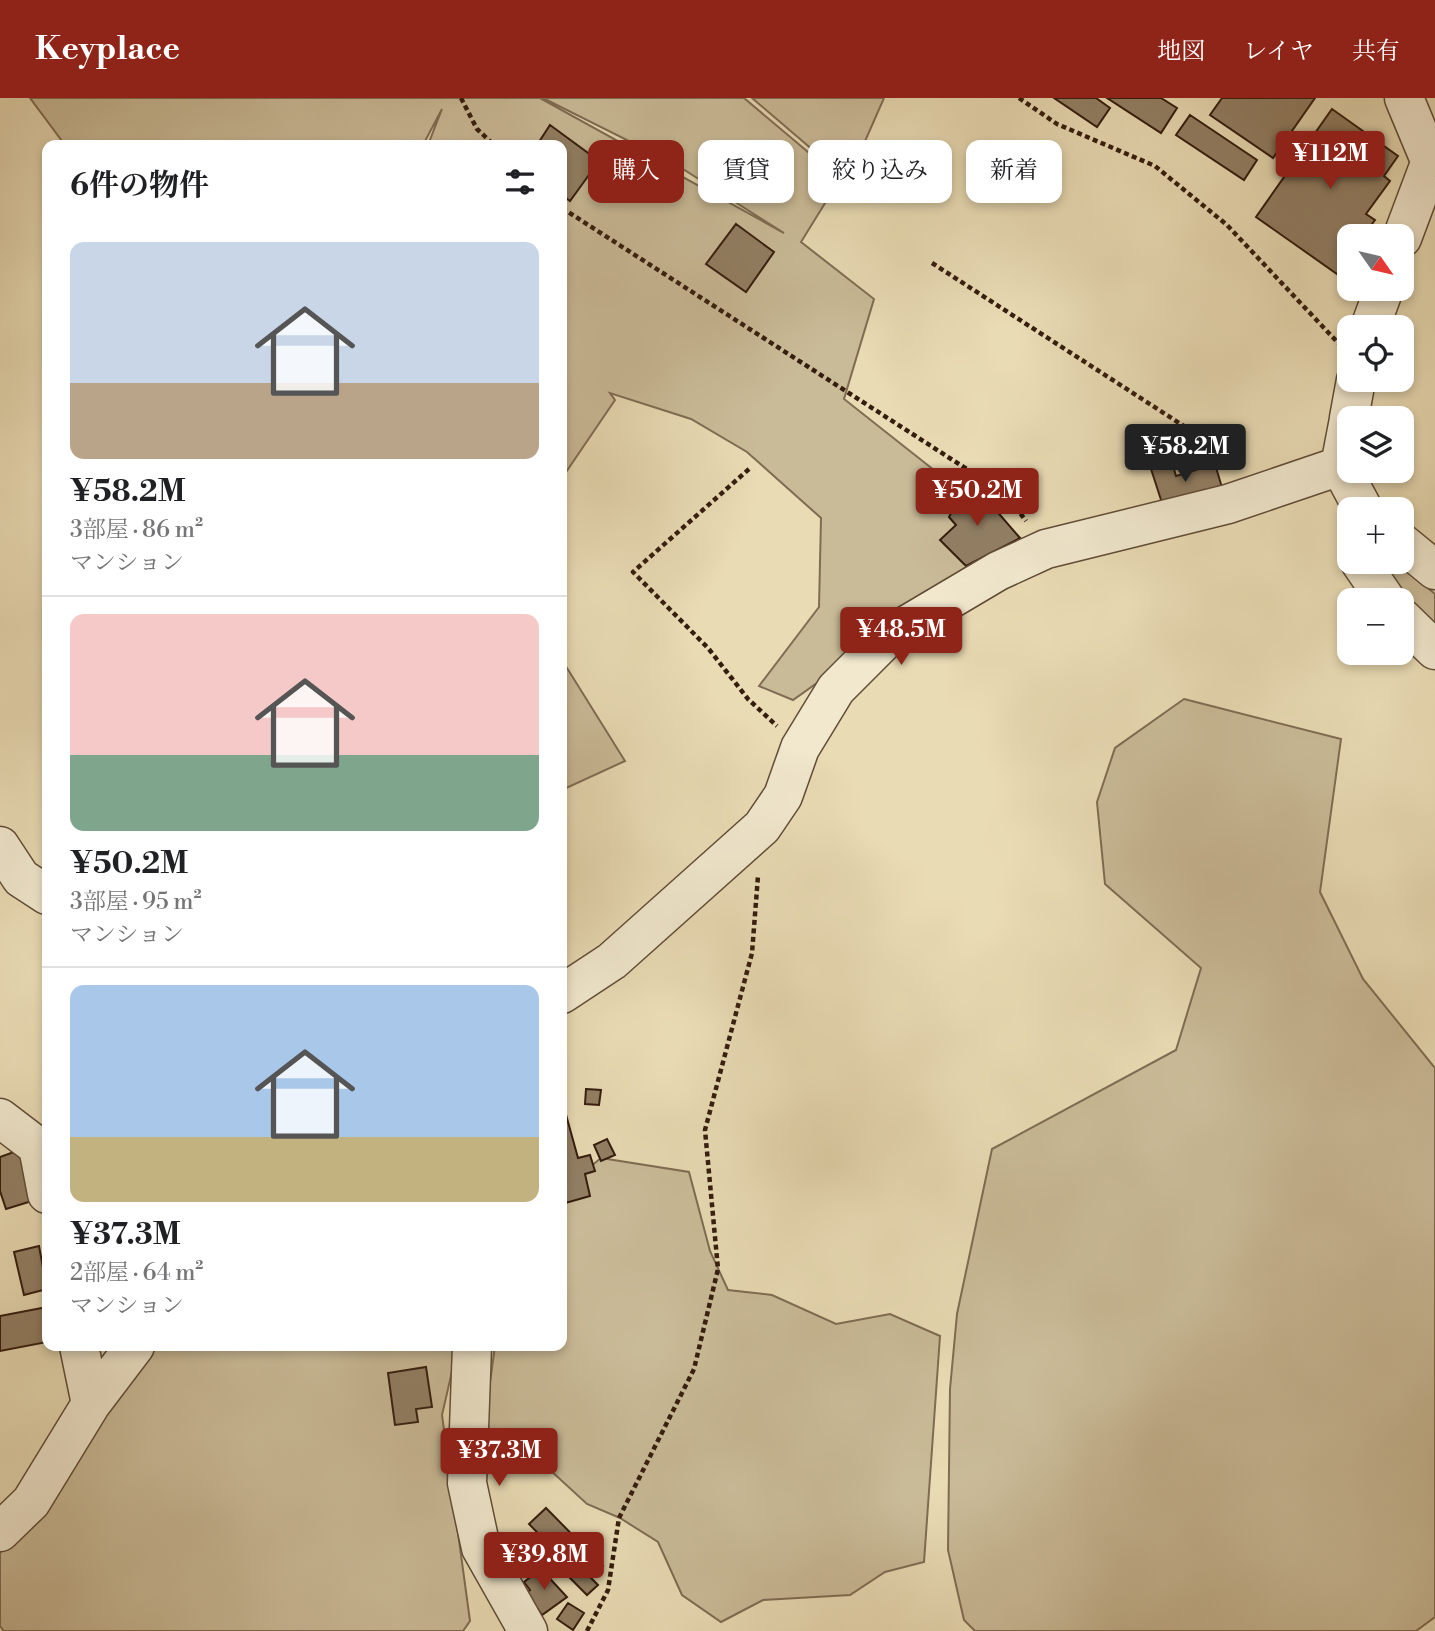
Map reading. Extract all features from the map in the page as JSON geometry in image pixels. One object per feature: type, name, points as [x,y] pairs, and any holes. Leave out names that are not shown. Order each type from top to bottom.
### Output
[{"type":"street","points":[[1404,98],[1432,154],[1407,224]]},
{"type":"street","points":[[567,991],[612,961],[762,827],[783,796],[800,748],[836,689],[890,635],[998,571],[1046,549],[1228,504],[1337,467]]},
{"type":"street","points":[[1414,552],[1435,570]]},
{"type":"street","points":[[1414,630],[1435,650]]},
{"type":"street","points":[[0,846],[21,878],[42,892]]},
{"type":"street","points":[[0,1118],[37,1147],[42,1169]]},
{"type":"street","points":[[80,1351],[91,1404]]},
{"type":"street","points":[[0,1532],[32,1502],[91,1404],[131,1351]]},
{"type":"street","points":[[472,1351],[467,1483],[481,1548],[528,1631]]},
{"type":"path","points":[[461,98],[477,129],[489,140]]},
{"type":"path","points":[[1019,98],[1057,124],[1155,166],[1227,225],[1337,341]]},
{"type":"path","points":[[567,211],[1007,495],[1046,549]]},
{"type":"path","points":[[932,263],[1280,488]]},
{"type":"path","points":[[749,470],[633,572],[708,648],[748,699],[800,748]]},
{"type":"path","points":[[587,1631],[608,1590],[620,1518],[694,1369],[718,1269],[705,1130],[752,953],[762,827]]},
{"type":"shaded area","points":[[30,98],[540,98],[616,140],[588,140],[588,203],[684,203],[684,178],[698,185],[698,203],[730,203],[784,233],[737,203],[794,203],[794,140],[808,152],[808,203],[825,203],[801,242],[874,299],[844,399],[1020,538],[793,700],[759,686],[819,607],[821,518],[747,452],[691,419],[610,393],[615,400],[567,471],[567,140],[430,140],[442,109],[426,140],[61,140]]},
{"type":"shaded area","points":[[543,98],[744,98],[794,140],[698,140],[698,179],[684,170],[684,140],[627,140]]},
{"type":"shaded area","points":[[752,98],[884,98],[866,140],[808,140],[808,146]]},
{"type":"shaded area","points":[[1387,574],[1411,574],[1435,594],[1435,627],[1414,607],[1414,588],[1398,588]]},
{"type":"shaded area","points":[[567,668],[625,761],[567,788]]},
{"type":"shaded area","points":[[1184,699],[1341,739],[1320,892],[1363,979],[1435,1068],[1435,1617],[1416,1631],[975,1631],[964,1620],[948,1550],[950,1389],[957,1314],[992,1149],[1176,1050],[1201,968],[1105,884],[1097,802],[1115,748]]},
{"type":"shaded area","points":[[601,1158],[689,1172],[710,1251],[728,1290],[772,1295],[836,1324],[890,1314],[940,1336],[924,1562],[885,1572],[850,1595],[763,1600],[721,1622],[682,1595],[658,1542],[620,1518],[587,1504],[550,1470],[494,1468],[483,1433],[494,1351],[567,1351],[567,1186]]},
{"type":"shaded area","points":[[150,1351],[455,1351],[442,1415],[470,1621],[463,1631],[4,1631],[0,1626],[0,1553],[63,1484],[113,1398]]},
{"type":"building","points":[[1054,98],[1096,98],[1110,108],[1097,127]]},
{"type":"building","points":[[1107,98],[1161,98],[1177,108],[1161,133]]},
{"type":"building","points":[[1222,98],[1315,98],[1273,158],[1210,115]]},
{"type":"building","points":[[1332,109],[1398,156],[1384,176],[1390,181],[1366,214],[1375,220],[1372,224],[1337,224],[1337,274],[1256,217]]},
{"type":"building","points":[[1190,115],[1257,160],[1244,180],[1176,135]]},
{"type":"building","points":[[550,125],[588,153],[588,176],[570,201],[567,199],[567,140],[540,140]]},
{"type":"building","points":[[736,224],[774,252],[746,292],[706,264]]},
{"type":"building","points":[[1172,462],[1176,476],[1215,464],[1223,491],[1164,509],[1151,469]]},
{"type":"building","points":[[969,479],[1020,538],[966,566],[940,540],[956,525],[949,517]]},
{"type":"building","points":[[586,1089],[601,1090],[599,1105],[585,1104]]},
{"type":"building","points":[[567,1118],[578,1158],[590,1155],[595,1171],[585,1174],[590,1196],[567,1203]]},
{"type":"building","points":[[607,1139],[615,1155],[601,1161],[594,1145]]},
{"type":"building","points":[[19,1150],[35,1200],[6,1209],[0,1191],[0,1157]]},
{"type":"building","points":[[39,1246],[42,1290],[24,1295],[14,1252]]},
{"type":"building","points":[[42,1308],[42,1343],[0,1351],[0,1316]]},
{"type":"building","points":[[426,1367],[432,1407],[416,1409],[418,1422],[395,1425],[388,1373]]},
{"type":"building","points":[[546,1508],[603,1566],[591,1578],[598,1585],[587,1595],[560,1568],[566,1562],[529,1524]]},
{"type":"building","points":[[541,1569],[567,1597],[542,1615],[526,1593],[530,1590],[524,1582]]},
{"type":"building","points":[[568,1603],[584,1613],[573,1630],[557,1619]]}]
